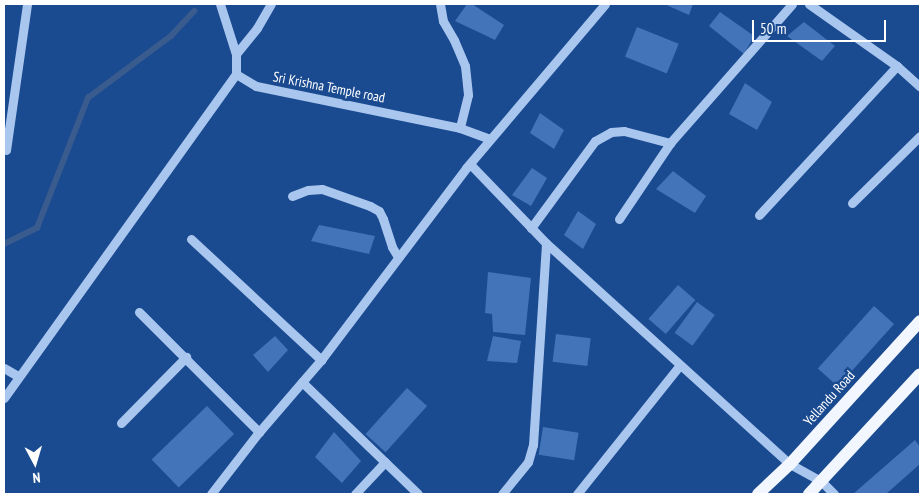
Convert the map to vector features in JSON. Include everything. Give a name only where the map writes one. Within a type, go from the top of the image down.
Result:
[{"type":"main road","name":"Yellandu Road","points":[[758,494],[790,464],[920,321]]},
{"type":"main road","points":[[809,494],[920,374]]},
{"type":"street","points":[[6,150],[27,4]]},
{"type":"street","points":[[4,398],[236,74],[236,54],[220,4]]},
{"type":"street","points":[[236,54],[257,28],[271,4]]},
{"type":"street","points":[[440,4],[443,22],[454,40],[465,66],[468,95],[460,128]]},
{"type":"street","points":[[211,494],[259,432],[321,360],[490,139],[605,4]]},
{"type":"street","points":[[619,219],[670,143],[792,4]]},
{"type":"street","points":[[809,4],[897,66],[920,87]]},
{"type":"street","points":[[759,215],[897,66]]},
{"type":"street","name":"Sri Krishna Temple road","points":[[236,74],[256,86],[460,128],[490,139]]},
{"type":"street","points":[[531,228],[596,141],[611,132],[624,131],[670,143]]},
{"type":"street","points":[[852,203],[920,136]]},
{"type":"street","points":[[470,164],[546,243],[680,365],[790,464],[822,482],[834,494]]},
{"type":"street","points":[[292,196],[308,190],[322,189],[370,206],[378,211],[383,219],[392,247],[398,257]]},
{"type":"street","points":[[191,239],[321,360]]},
{"type":"street","points":[[502,494],[528,462],[533,445],[546,243]]},
{"type":"street","points":[[139,312],[259,432]]},
{"type":"street","points":[[121,423],[186,357]]},
{"type":"street","points":[[577,494],[680,365]]},
{"type":"street","points":[[4,368],[18,376]]},
{"type":"street","points":[[302,382],[418,494]]},
{"type":"street","points":[[355,494],[385,462]]},
{"type":"building","points":[[467,4],[472,4],[504,25],[495,40],[455,21]]},
{"type":"building","points":[[664,4],[693,4],[689,15]]},
{"type":"building","points":[[720,12],[754,36],[744,54],[709,26]]},
{"type":"building","points":[[804,22],[835,46],[822,61],[787,36]]},
{"type":"building","points":[[637,27],[679,44],[667,74],[625,57]]},
{"type":"building","points":[[745,83],[772,102],[757,130],[729,114]]},
{"type":"building","points":[[540,113],[564,130],[554,149],[530,133]]},
{"type":"building","points":[[532,168],[547,178],[531,206],[512,195]]},
{"type":"building","points":[[673,171],[706,196],[695,213],[656,189]]},
{"type":"building","points":[[578,211],[596,224],[583,249],[564,235]]},
{"type":"building","points":[[319,225],[375,236],[369,254],[311,241]]},
{"type":"building","points":[[488,272],[531,278],[525,335],[493,332],[492,314],[485,313]]},
{"type":"building","points":[[678,285],[695,300],[666,334],[648,319]]},
{"type":"building","points":[[697,302],[715,315],[692,346],[675,333]]},
{"type":"building","points":[[874,306],[894,324],[838,386],[818,368]]},
{"type":"building","points":[[556,334],[591,338],[587,366],[553,362]]},
{"type":"building","points":[[275,336],[288,350],[268,372],[253,355]]},
{"type":"building","points":[[493,336],[521,341],[517,363],[487,361]]},
{"type":"building","points":[[407,388],[427,406],[386,452],[366,434]]},
{"type":"building","points":[[207,406],[234,434],[179,488],[152,459]]},
{"type":"building","points":[[543,427],[579,433],[574,460],[539,455]]},
{"type":"building","points":[[334,432],[361,461],[342,483],[315,457]]},
{"type":"building","points":[[915,440],[920,447],[920,464],[886,494],[853,494]]},
{"type":"waterway","points":[[4,244],[37,228],[88,98],[171,36],[194,11]]}]
